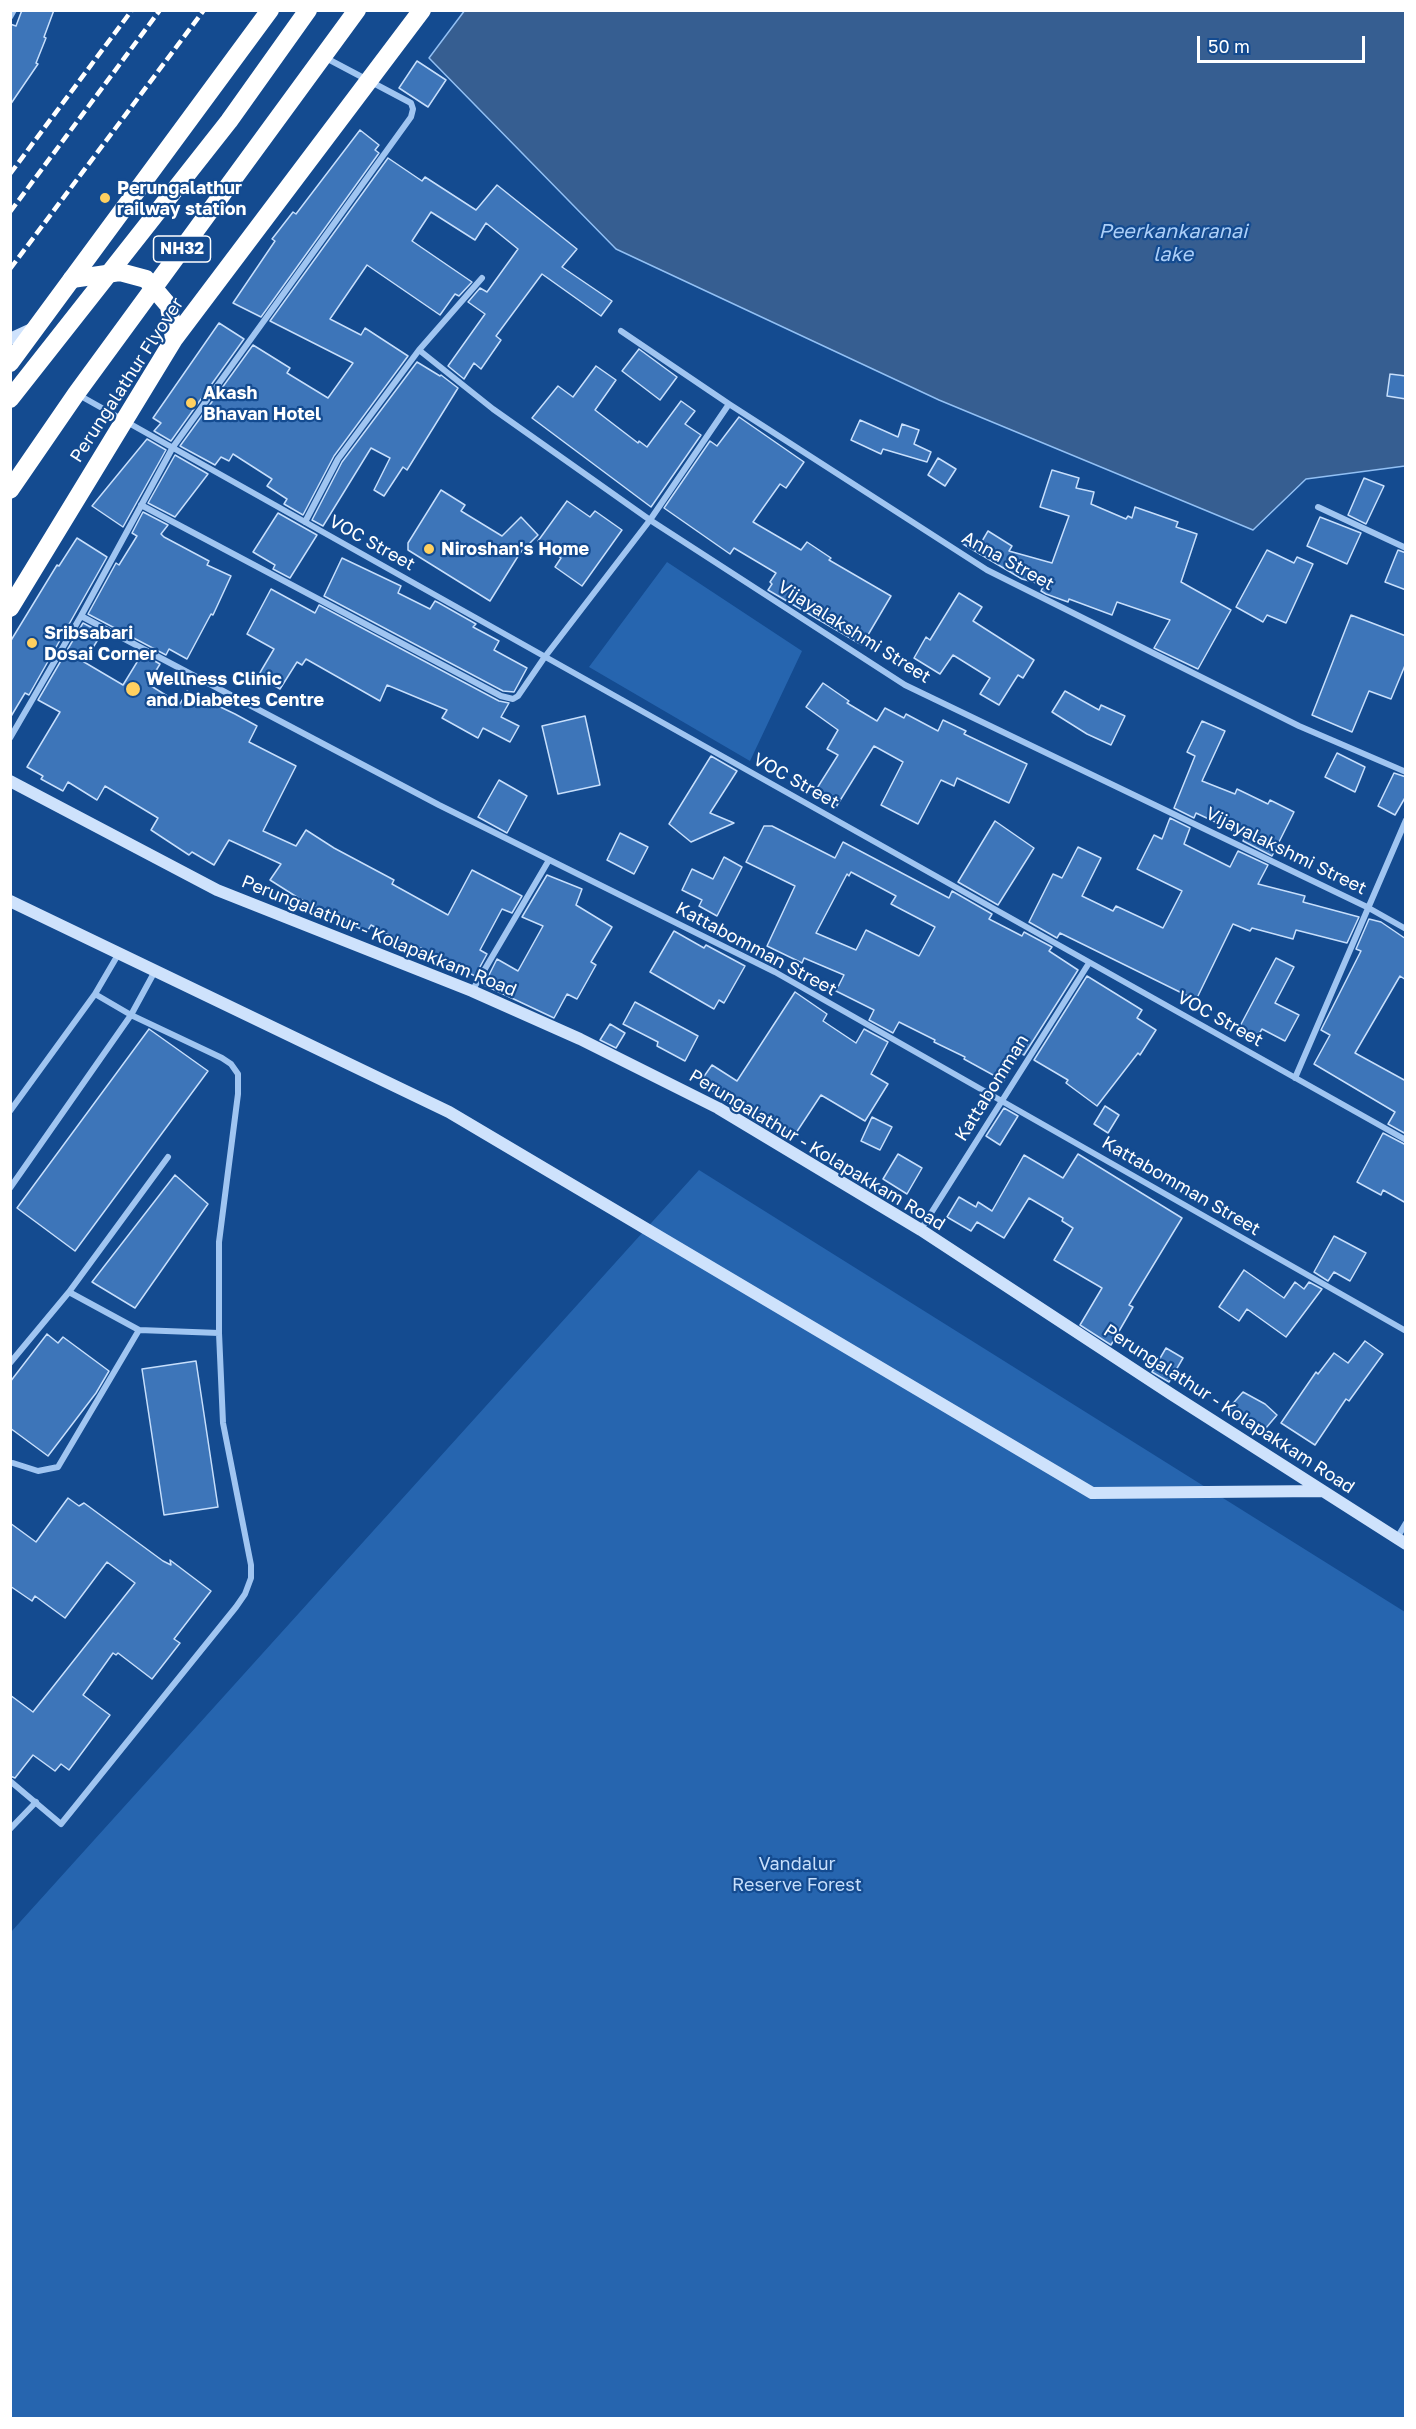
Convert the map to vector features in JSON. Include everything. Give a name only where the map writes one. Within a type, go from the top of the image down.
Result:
[{"type":"highway","points":[[10,363],[270,10]]},
{"type":"highway","name":"NH32","points":[[10,399],[229,121],[308,10]]},
{"type":"highway","name":"NH32","points":[[10,490],[76,394],[357,10]]},
{"type":"highway","name":"Perungalathur Flyover","points":[[10,608],[174,339],[422,10]]},
{"type":"highway","points":[[72,279],[120,272],[146,279],[170,306],[174,339]]},
{"type":"main road","points":[[10,339],[38,325]]},
{"type":"main road","name":"Perungalathur - Kolapakkam Road","points":[[10,781],[217,890],[472,991],[580,1039],[718,1108],[921,1230],[1401,1541]]},
{"type":"main road","points":[[10,901],[449,1112],[1092,1493],[1323,1491]]},
{"type":"street","points":[[10,17],[14,10]]},
{"type":"street","points":[[10,738],[81,616],[173,447],[411,117],[413,109],[411,103],[322,56]]},
{"type":"street","points":[[305,522],[338,459],[418,350],[482,278]]},
{"type":"street","name":"Anna Street","points":[[621,331],[729,404],[987,570],[1299,726],[1406,772]]},
{"type":"street","name":"Vijayalakshmi Street","points":[[418,350],[493,410],[650,520],[905,685],[1367,907],[1406,929]]},
{"type":"street","name":"VOC Street","points":[[76,394],[1406,1140]]},
{"type":"street","points":[[141,505],[501,696],[513,699],[518,696],[544,658],[650,520],[729,404]]},
{"type":"street","points":[[1318,507],[1406,548]]},
{"type":"street","name":"Kattabomman Street","points":[[81,616],[439,805],[775,972],[1406,1331]]},
{"type":"street","points":[[1294,1078],[1406,820]]},
{"type":"street","points":[[472,991],[549,860]]},
{"type":"street","points":[[10,1111],[95,994],[119,953]]},
{"type":"street","name":"Kattabomman","points":[[921,1230],[1089,963]]},
{"type":"street","points":[[10,1188],[131,1015],[155,970]]},
{"type":"street","points":[[10,1781],[61,1824],[245,1594],[251,1578],[251,1564],[223,1424],[219,1333],[219,1242],[238,1094],[238,1074],[231,1064],[222,1058],[131,1015],[95,994]]},
{"type":"street","points":[[10,1363],[69,1292],[168,1157]]},
{"type":"street","points":[[69,1292],[139,1330],[219,1333]]},
{"type":"street","points":[[13,1463],[38,1471],[58,1467],[139,1330]]},
{"type":"street","points":[[1401,1541],[1406,1523]]},
{"type":"street","points":[[10,1829],[36,1802]]},
{"type":"green space","points":[[667,562],[802,651],[750,761],[589,667]]},
{"type":"green space","name":"Vandalur Reserve Forest","points":[[699,1170],[1405,1612],[1405,2418],[11,2418],[11,1932]]},
{"type":"water","name":"Peerkankaranai lake","points":[[465,10],[1405,11],[1405,466],[1306,479],[1253,530],[939,400],[616,249],[429,58]]},
{"type":"building","points":[[22,10],[54,10],[36,63],[38,64],[10,105],[10,24],[16,26]]},
{"type":"building","points":[[417,61],[446,80],[428,107],[399,88]]},
{"type":"building","points":[[360,130],[379,145],[375,150],[379,153],[261,317],[233,303],[275,241],[272,239],[293,212],[296,214]]},
{"type":"building","points":[[388,158],[422,181],[425,177],[476,210],[497,185],[577,249],[562,267],[612,301],[601,316],[542,274],[496,336],[501,340],[481,369],[474,363],[464,379],[448,366],[485,314],[468,302],[480,288],[487,292],[518,249],[486,223],[475,240],[431,212],[412,241],[472,282],[459,296],[455,294],[440,315],[367,265],[330,319],[361,335],[365,328],[408,356],[334,456],[303,515],[284,504],[287,499],[267,486],[272,479],[233,454],[229,461],[221,457],[215,465],[180,446],[253,345],[290,368],[287,373],[328,398],[353,363],[270,321]]},
{"type":"building","points":[[219,323],[244,339],[171,441],[154,431],[161,423],[153,418]]},
{"type":"building","points":[[639,349],[677,377],[660,400],[622,371]]},
{"type":"building","points":[[417,362],[441,375],[458,388],[407,470],[403,467],[384,496],[374,490],[390,458],[371,448],[323,526],[312,520],[342,462]]},
{"type":"building","points":[[596,366],[616,380],[595,410],[638,443],[639,441],[647,447],[681,401],[695,411],[685,424],[701,435],[651,507],[532,418],[558,386],[573,397]]},
{"type":"building","points":[[1390,374],[1406,376],[1406,399],[1387,396]]},
{"type":"building","points":[[739,417],[804,462],[786,488],[780,484],[753,522],[801,550],[807,542],[831,558],[829,560],[891,596],[862,645],[768,590],[776,573],[734,548],[730,554],[664,508],[710,441],[717,446]]},
{"type":"building","points":[[860,420],[898,437],[902,424],[919,430],[914,444],[931,452],[927,462],[883,449],[881,454],[851,440]]},
{"type":"building","points":[[147,439],[166,450],[123,527],[92,506]]},
{"type":"building","points":[[175,455],[208,474],[175,517],[148,503]]},
{"type":"building","points":[[938,458],[956,469],[945,486],[928,475]]},
{"type":"building","points":[[1052,470],[1079,478],[1076,488],[1094,492],[1091,504],[1126,519],[1128,516],[1132,518],[1135,507],[1178,522],[1176,527],[1197,534],[1181,582],[1231,610],[1198,669],[1154,648],[1170,620],[1117,602],[1112,615],[1069,599],[1068,602],[1046,594],[1041,591],[1044,585],[1022,579],[963,544],[965,539],[981,543],[988,531],[1012,546],[1009,551],[1052,563],[1069,516],[1040,507]]},
{"type":"building","points":[[1364,478],[1384,486],[1366,524],[1348,515]]},
{"type":"building","points":[[441,490],[465,505],[461,511],[502,536],[521,517],[538,535],[520,553],[490,601],[408,550],[408,543]]},
{"type":"building","points":[[567,501],[590,517],[595,511],[622,530],[582,586],[555,567],[561,558],[538,541]]},
{"type":"building","points":[[143,512],[168,525],[161,534],[164,537],[209,561],[207,565],[231,576],[213,615],[211,614],[187,659],[169,649],[166,655],[88,614],[116,563],[119,565],[137,536],[132,533]]},
{"type":"building","points":[[278,513],[317,535],[290,578],[273,569],[275,565],[253,552]]},
{"type":"building","points":[[1320,517],[1361,533],[1347,564],[1307,546]]},
{"type":"building","points":[[77,538],[107,557],[29,695],[25,693],[10,718],[10,642],[57,565],[59,566]]},
{"type":"building","points":[[1267,550],[1294,563],[1297,557],[1313,564],[1286,623],[1267,615],[1263,622],[1236,607]]},
{"type":"building","points":[[1398,550],[1406,553],[1406,590],[1385,582]]},
{"type":"building","points":[[342,558],[401,586],[398,593],[430,609],[435,601],[439,603],[476,624],[473,627],[499,641],[494,650],[527,668],[514,692],[503,691],[324,596]]},
{"type":"building","points":[[271,589],[315,613],[319,605],[499,701],[509,703],[501,717],[519,726],[510,742],[483,728],[478,738],[442,718],[447,710],[387,685],[380,701],[306,659],[302,665],[297,662],[280,689],[258,676],[274,649],[247,634]]},
{"type":"building","points":[[959,593],[982,607],[973,621],[1034,660],[1023,678],[1018,675],[999,705],[980,694],[990,678],[953,655],[940,674],[914,658],[926,637],[930,640]]},
{"type":"building","points":[[1351,615],[1406,636],[1406,663],[1391,699],[1369,691],[1352,732],[1312,715]]},
{"type":"building","points":[[83,623],[102,633],[84,662],[123,685],[142,654],[160,664],[148,684],[180,704],[187,691],[257,726],[249,742],[296,766],[263,831],[296,846],[306,830],[334,848],[394,880],[392,884],[448,915],[472,870],[522,896],[512,913],[502,909],[480,950],[487,954],[475,976],[421,948],[419,951],[371,925],[367,932],[300,899],[270,880],[281,864],[229,840],[214,865],[192,852],[189,855],[151,830],[158,818],[105,786],[97,800],[68,782],[63,791],[41,779],[43,776],[27,767],[60,712],[38,700]]},
{"type":"building","points":[[823,683],[849,701],[847,703],[877,721],[885,708],[904,718],[906,714],[938,731],[943,720],[966,731],[964,734],[1027,764],[1009,803],[957,778],[954,786],[941,780],[918,824],[881,805],[903,762],[874,746],[836,807],[814,793],[838,755],[827,749],[838,730],[806,707]]},
{"type":"building","points":[[1065,691],[1099,710],[1101,705],[1125,716],[1111,745],[1087,734],[1052,712]]},
{"type":"building","points":[[585,716],[600,785],[558,794],[542,726]]},
{"type":"building","points":[[1202,721],[1225,731],[1202,781],[1235,794],[1237,789],[1268,804],[1270,800],[1294,812],[1272,856],[1243,841],[1245,836],[1196,813],[1194,818],[1174,808],[1195,756],[1187,752]]},
{"type":"building","points":[[1337,753],[1365,767],[1355,792],[1325,777]]},
{"type":"building","points":[[711,756],[737,771],[710,813],[734,823],[691,842],[669,824]]},
{"type":"building","points":[[1394,773],[1406,777],[1406,796],[1395,815],[1378,806]]},
{"type":"building","points":[[499,780],[527,796],[507,833],[478,817]]},
{"type":"building","points":[[1170,818],[1190,828],[1184,844],[1230,867],[1238,851],[1268,865],[1258,884],[1305,896],[1303,902],[1359,917],[1347,943],[1296,930],[1293,939],[1252,928],[1250,931],[1233,924],[1196,1000],[1060,933],[1057,938],[1029,922],[1053,874],[1062,878],[1078,847],[1101,858],[1082,896],[1113,911],[1116,906],[1163,928],[1182,891],[1137,869],[1154,835],[1162,839]]},
{"type":"building","points":[[995,821],[1034,848],[998,905],[958,882]]},
{"type":"building","points":[[764,826],[772,826],[835,858],[843,842],[949,898],[952,891],[992,914],[989,919],[1022,936],[1024,932],[1052,947],[1049,951],[1078,970],[1024,1055],[1020,1053],[1004,1081],[964,1059],[965,1057],[934,1042],[935,1040],[899,1022],[893,1033],[869,1020],[874,1010],[836,991],[844,975],[804,958],[802,963],[767,946],[795,886],[746,862]],"holes":[[[851,872],[896,896],[891,904],[935,927],[919,956],[866,930],[856,950],[816,933],[847,874],[849,876]]]},
{"type":"building","points":[[620,833],[648,847],[634,874],[607,860]]},
{"type":"building","points":[[724,857],[742,867],[717,916],[699,906],[702,900],[682,890],[692,869],[713,879]]},
{"type":"building","points":[[547,875],[582,889],[576,905],[612,927],[591,962],[596,965],[577,999],[567,994],[554,1018],[484,985],[497,959],[518,971],[543,926],[522,917]]},
{"type":"building","points":[[1369,919],[1381,922],[1406,939],[1406,980],[1400,976],[1355,1053],[1406,1081],[1406,1134],[1388,1124],[1395,1112],[1314,1064],[1330,1035],[1321,1030],[1361,951],[1356,949]]},
{"type":"building","points":[[674,931],[704,948],[706,945],[745,966],[724,1003],[719,1000],[714,1009],[650,972]]},
{"type":"building","points":[[1276,958],[1294,967],[1275,1003],[1299,1015],[1285,1041],[1262,1029],[1256,1039],[1238,1030]]},
{"type":"building","points":[[1087,976],[1142,1010],[1137,1018],[1156,1030],[1140,1055],[1138,1053],[1097,1106],[1066,1083],[1068,1080],[1034,1060]]},
{"type":"building","points":[[795,992],[827,1014],[823,1021],[856,1043],[864,1029],[888,1042],[871,1074],[888,1084],[865,1121],[821,1095],[794,1136],[761,1115],[757,1122],[700,1082],[712,1065],[737,1081]]},
{"type":"building","points":[[635,1002],[698,1036],[685,1061],[657,1046],[658,1042],[623,1024]]},
{"type":"building","points":[[610,1024],[625,1033],[616,1048],[600,1040]]},
{"type":"building","points":[[149,1029],[208,1071],[75,1251],[17,1208]]},
{"type":"building","points":[[1105,1106],[1119,1115],[1108,1133],[1094,1124]]},
{"type":"building","points":[[1004,1108],[1018,1116],[1000,1145],[986,1136]]},
{"type":"building","points":[[872,1117],[892,1127],[880,1150],[861,1141]]},
{"type":"building","points":[[1383,1133],[1406,1145],[1406,1203],[1383,1190],[1381,1195],[1357,1182]]},
{"type":"building","points":[[898,1154],[922,1168],[907,1194],[883,1179]]},
{"type":"building","points":[[1078,1154],[1182,1218],[1129,1305],[1133,1307],[1111,1345],[1080,1325],[1102,1288],[1054,1260],[1073,1228],[1062,1221],[1063,1218],[1029,1198],[1004,1238],[977,1222],[971,1231],[947,1217],[959,1197],[976,1207],[978,1202],[992,1211],[1024,1155],[1063,1178]]},
{"type":"building","points":[[175,1175],[208,1204],[135,1308],[92,1282]]},
{"type":"building","points":[[1334,1236],[1366,1253],[1350,1281],[1334,1272],[1328,1281],[1314,1272]]},
{"type":"building","points":[[1244,1270],[1284,1298],[1295,1282],[1304,1289],[1309,1282],[1322,1289],[1286,1337],[1247,1309],[1239,1321],[1219,1307]]},
{"type":"building","points":[[47,1334],[58,1343],[63,1337],[109,1371],[96,1393],[48,1456],[10,1428],[10,1382]]},
{"type":"building","points":[[1365,1341],[1383,1354],[1349,1401],[1346,1399],[1315,1445],[1281,1423],[1316,1372],[1318,1374],[1334,1353],[1348,1363]]},
{"type":"building","points":[[1166,1348],[1183,1358],[1169,1382],[1152,1372]]},
{"type":"building","points":[[196,1361],[218,1507],[164,1515],[142,1369]]},
{"type":"building","points":[[1243,1392],[1265,1404],[1277,1415],[1260,1435],[1229,1408]]},
{"type":"building","points":[[68,1498],[79,1506],[84,1503],[163,1561],[171,1565],[170,1560],[211,1591],[174,1639],[180,1643],[152,1679],[118,1653],[116,1655],[113,1653],[83,1695],[110,1715],[69,1770],[61,1764],[55,1771],[33,1755],[15,1778],[10,1776],[10,1695],[33,1712],[135,1583],[107,1562],[65,1618],[35,1596],[32,1601],[10,1586],[10,1523],[36,1542]]},
{"type":"railway","points":[[10,174],[132,10]]},
{"type":"railway","points":[[10,212],[160,10]]},
{"type":"railway","points":[[10,269],[204,10]]},
{"type":"place","name":"Perungalathur railway station","points":[[105,198]]},
{"type":"place","name":"Akash Bhavan Hotel","points":[[191,403]]},
{"type":"place","name":"Niroshan's Home","points":[[429,549]]},
{"type":"place","name":"Sribsabari Dosai Corner","points":[[32,643]]},
{"type":"place","name":"Wellness Clinic and Diabetes Centre","points":[[133,689]]}]
